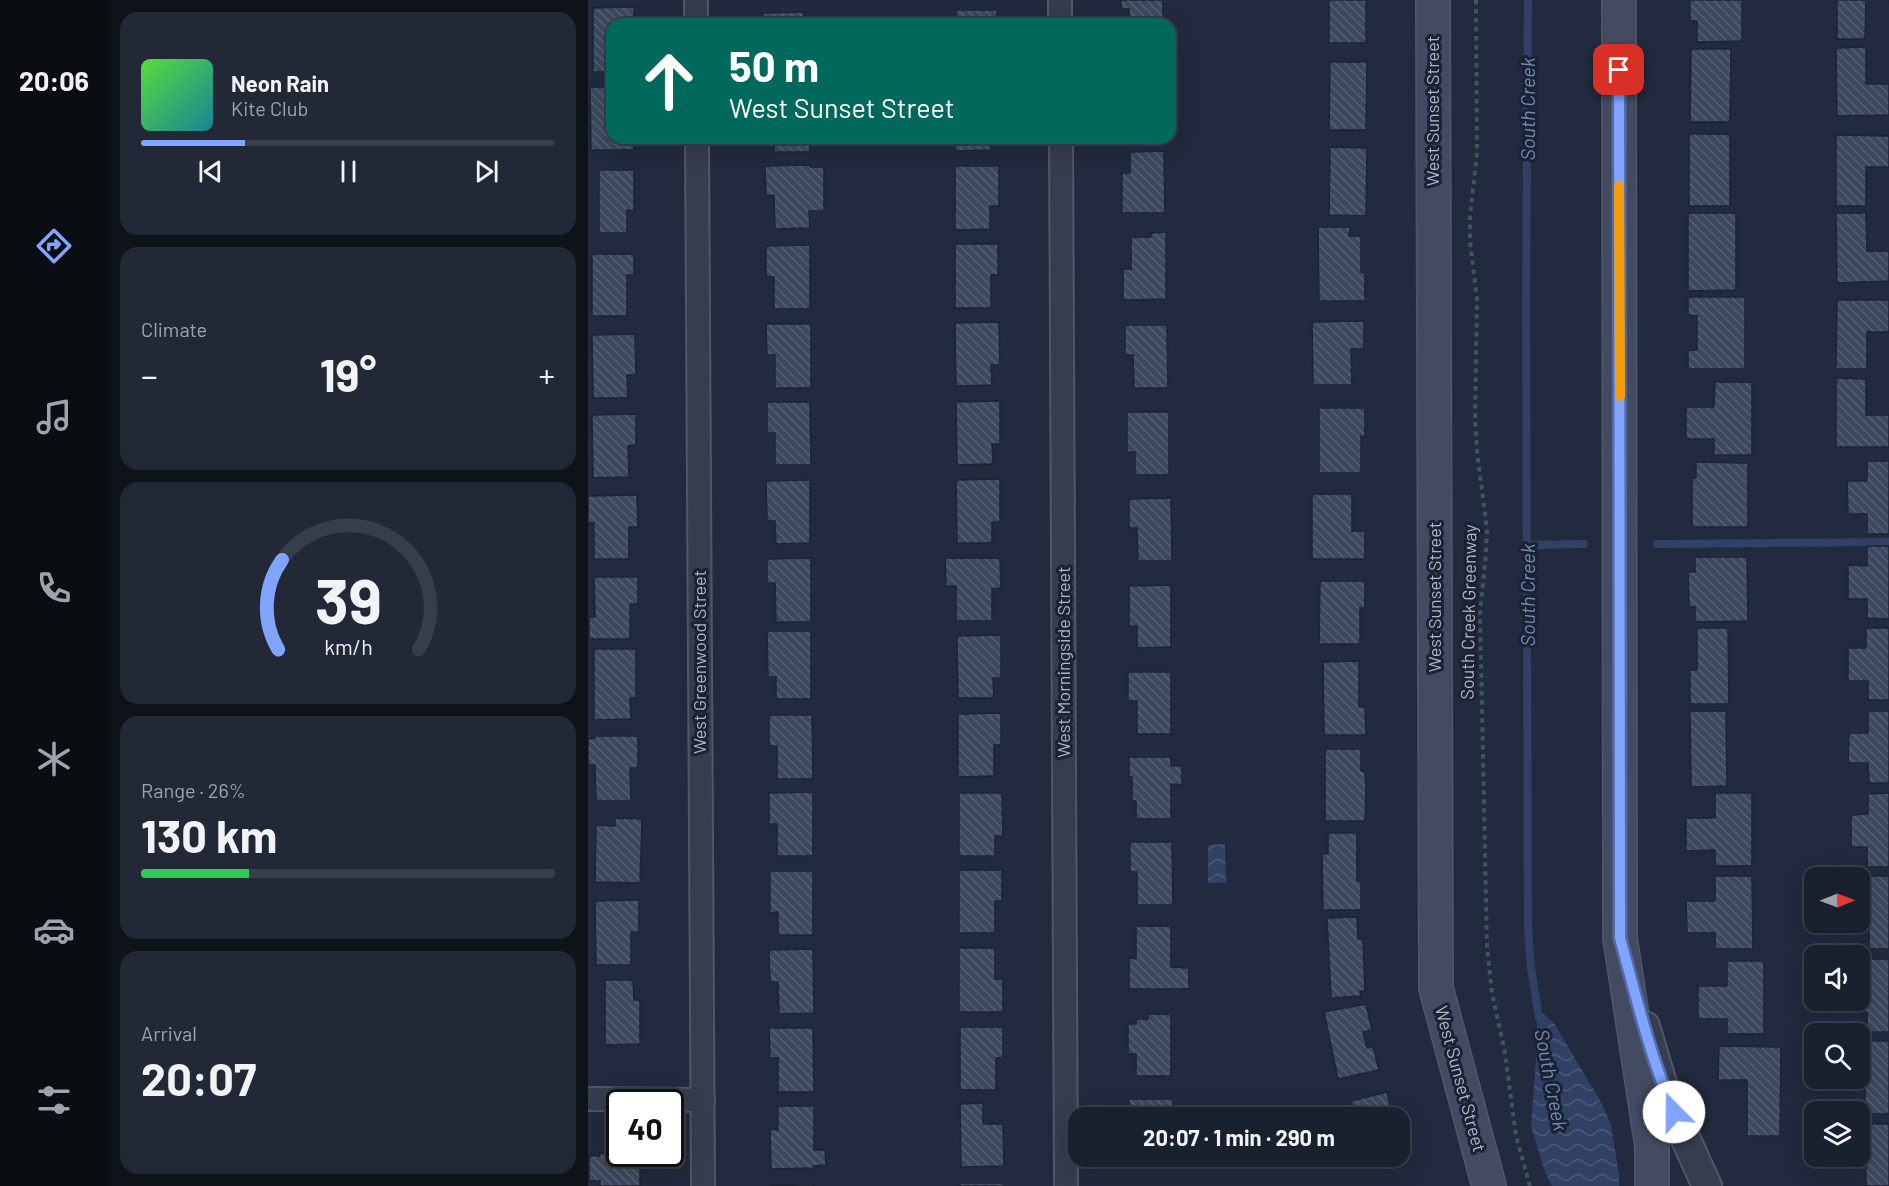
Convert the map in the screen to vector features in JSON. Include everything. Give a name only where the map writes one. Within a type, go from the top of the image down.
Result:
[{"type":"main road","name":"West Sunset Street","points":[[1433,0],[1436,988],[1489,1186]]},
{"type":"main road","points":[[1619,0],[1620,938],[1652,1146],[1652,1186]]},
{"type":"street","points":[[696,0],[696,18]]},
{"type":"street","points":[[1060,0],[1060,18]]},
{"type":"street","name":"West Greenwood Street","points":[[697,144],[703,1186]]},
{"type":"street","name":"West Morningside Street","points":[[1061,144],[1066,1186]]},
{"type":"street","points":[[1620,938],[1665,1093],[1707,1186]]},
{"type":"street","points":[[588,1099],[703,1100]]},
{"type":"path","name":"South Creek Greenway","points":[[1476,0],[1477,153],[1470,216],[1470,240],[1477,300],[1475,407],[1477,451],[1487,530],[1480,613],[1487,947],[1492,993],[1505,1053],[1516,1136],[1530,1186]]},
{"type":"water","points":[[1225,844],[1226,883],[1208,883],[1208,845]]},
{"type":"water","points":[[1537,1009],[1554,1023],[1602,1104],[1611,1125],[1619,1186],[1552,1186],[1545,1172],[1531,1126],[1537,1045]]},
{"type":"building","points":[[1121,0],[1163,0],[1163,18],[1129,18],[1129,9],[1121,9]]},
{"type":"building","points":[[1329,0],[1366,0],[1366,43],[1329,43]]},
{"type":"building","points":[[1690,0],[1742,0],[1742,41],[1697,42],[1697,21],[1690,21]]},
{"type":"building","points":[[1837,0],[1889,0],[1889,2],[1866,2],[1865,39],[1837,39]]},
{"type":"building","points":[[634,7],[634,18],[606,18],[606,72],[593,72],[593,8]]},
{"type":"building","points":[[956,10],[997,10],[997,18],[956,18]]},
{"type":"building","points":[[804,12],[804,18],[763,18],[763,13]]},
{"type":"building","points":[[1866,47],[1866,84],[1889,84],[1889,115],[1837,116],[1836,48]]},
{"type":"building","points":[[1691,49],[1731,49],[1730,122],[1690,122]]},
{"type":"building","points":[[1330,62],[1367,62],[1366,130],[1329,130]]},
{"type":"building","points":[[590,87],[606,87],[606,144],[634,144],[634,150],[591,150]]},
{"type":"building","points":[[1689,134],[1730,134],[1730,206],[1689,206]]},
{"type":"building","points":[[1836,135],[1889,136],[1889,167],[1866,167],[1866,206],[1836,206]]},
{"type":"building","points":[[774,144],[809,144],[810,152],[774,152]]},
{"type":"building","points":[[955,144],[991,144],[991,150],[955,151]]},
{"type":"building","points":[[1330,147],[1367,148],[1366,216],[1329,215]]},
{"type":"building","points":[[1164,151],[1165,213],[1122,213],[1122,173],[1130,173],[1130,152]]},
{"type":"building","points":[[810,165],[810,167],[824,167],[824,211],[809,211],[810,228],[775,229],[774,195],[766,196],[765,166]]},
{"type":"building","points":[[955,166],[999,166],[999,206],[990,206],[990,229],[955,230]]},
{"type":"building","points":[[599,170],[634,170],[634,211],[627,210],[627,233],[599,233]]},
{"type":"building","points":[[1688,213],[1736,213],[1736,290],[1688,291]]},
{"type":"building","points":[[1836,213],[1866,213],[1867,251],[1889,251],[1889,281],[1837,283]]},
{"type":"building","points":[[1318,227],[1350,227],[1349,236],[1361,236],[1361,272],[1365,272],[1365,301],[1319,301]]},
{"type":"building","points":[[1166,232],[1166,299],[1123,300],[1123,269],[1131,269],[1131,237],[1151,237],[1151,233]]},
{"type":"building","points":[[955,244],[998,244],[998,275],[991,275],[991,308],[955,308]]},
{"type":"building","points":[[810,245],[810,309],[774,309],[774,277],[766,276],[766,246]]},
{"type":"building","points":[[592,254],[634,254],[634,275],[627,275],[627,316],[592,316]]},
{"type":"building","points":[[1688,297],[1745,297],[1745,369],[1688,369],[1688,350],[1697,350],[1697,316],[1688,315]]},
{"type":"building","points":[[1837,300],[1889,300],[1889,332],[1867,332],[1867,369],[1836,369]]},
{"type":"building","points":[[1364,321],[1364,349],[1351,349],[1352,385],[1313,385],[1312,322]]},
{"type":"building","points":[[999,322],[1000,365],[991,365],[992,385],[956,386],[955,323]]},
{"type":"building","points":[[766,324],[811,324],[811,388],[775,388],[775,355],[767,355]]},
{"type":"building","points":[[1125,325],[1167,325],[1168,388],[1134,388],[1133,355],[1125,355]]},
{"type":"building","points":[[635,334],[636,375],[627,375],[628,398],[593,398],[592,335]]},
{"type":"building","points":[[1836,378],[1866,379],[1866,415],[1889,415],[1889,447],[1836,447]]},
{"type":"building","points":[[1715,382],[1752,382],[1752,455],[1714,455],[1714,439],[1686,439],[1686,407],[1714,407]]},
{"type":"building","points":[[1000,401],[1000,444],[992,444],[993,464],[957,465],[956,402]]},
{"type":"building","points":[[767,402],[810,402],[811,465],[775,465],[775,433],[767,433]]},
{"type":"building","points":[[1319,408],[1365,408],[1365,437],[1361,436],[1361,473],[1319,473]]},
{"type":"building","points":[[1127,412],[1169,412],[1169,475],[1135,475],[1135,452],[1127,452]]},
{"type":"building","points":[[636,414],[636,445],[628,446],[629,477],[593,478],[592,415]]},
{"type":"building","points":[[1867,461],[1889,461],[1889,534],[1867,534],[1867,514],[1848,514],[1847,481],[1867,481]]},
{"type":"building","points":[[1696,462],[1748,463],[1748,527],[1692,527],[1692,478],[1696,478]]},
{"type":"building","points":[[1000,479],[1000,522],[992,522],[992,543],[957,543],[956,480]]},
{"type":"building","points":[[810,480],[810,543],[776,544],[775,521],[767,521],[766,481]]},
{"type":"building","points":[[1312,494],[1352,494],[1352,531],[1365,531],[1365,559],[1312,559]]},
{"type":"building","points":[[637,495],[638,527],[629,527],[629,559],[594,559],[594,523],[588,523],[588,496]]},
{"type":"building","points":[[1171,498],[1172,561],[1138,561],[1137,528],[1129,528],[1129,499]]},
{"type":"building","points":[[1867,546],[1889,546],[1889,619],[1867,618],[1867,599],[1848,599],[1848,565],[1867,566]]},
{"type":"building","points":[[1695,557],[1747,557],[1748,621],[1695,622],[1695,607],[1689,607],[1688,572],[1695,572]]},
{"type":"building","points":[[811,558],[811,622],[776,622],[775,583],[767,583],[767,559]]},
{"type":"building","points":[[945,558],[1000,558],[1001,588],[992,589],[992,621],[956,621],[956,586],[946,586]]},
{"type":"building","points":[[594,577],[638,577],[638,604],[630,604],[630,639],[589,639],[589,617],[595,617]]},
{"type":"building","points":[[1320,581],[1365,581],[1365,608],[1360,608],[1360,644],[1319,644]]},
{"type":"building","points":[[1171,585],[1171,647],[1137,648],[1137,626],[1129,626],[1129,586]]},
{"type":"building","points":[[1697,628],[1728,628],[1729,704],[1690,704],[1690,670],[1697,670]]},
{"type":"building","points":[[1866,628],[1889,628],[1889,700],[1868,700],[1868,681],[1848,681],[1848,648],[1866,648]]},
{"type":"building","points":[[767,631],[811,631],[811,699],[776,699],[776,677],[768,677]]},
{"type":"building","points":[[1001,635],[1001,678],[993,678],[994,698],[958,698],[957,636]]},
{"type":"building","points":[[594,649],[636,649],[636,698],[630,698],[631,719],[594,720]]},
{"type":"building","points":[[1359,661],[1359,707],[1365,707],[1366,735],[1324,735],[1323,662]]},
{"type":"building","points":[[1128,672],[1171,672],[1171,734],[1137,734],[1137,701],[1128,701]]},
{"type":"building","points":[[1690,711],[1726,711],[1727,786],[1691,787]]},
{"type":"building","points":[[1868,711],[1889,711],[1889,783],[1869,783],[1868,763],[1848,763],[1849,733],[1868,733]]},
{"type":"building","points":[[1001,713],[1001,745],[994,745],[994,776],[958,777],[958,714]]},
{"type":"building","points":[[769,715],[812,715],[813,779],[777,779],[777,746],[769,746]]},
{"type":"building","points":[[595,736],[638,736],[638,768],[630,768],[631,801],[596,801],[595,765],[588,765],[588,739],[595,738]]},
{"type":"building","points":[[1325,749],[1361,749],[1361,771],[1365,772],[1366,788],[1365,821],[1325,821]]},
{"type":"building","points":[[1129,757],[1171,757],[1171,766],[1182,766],[1182,785],[1171,784],[1171,819],[1136,819],[1136,801],[1132,801],[1132,777],[1129,777]]},
{"type":"building","points":[[813,792],[813,856],[777,856],[777,824],[769,824],[769,793]]},
{"type":"building","points":[[959,793],[1002,793],[1003,836],[995,836],[995,856],[959,856]]},
{"type":"building","points":[[1715,793],[1752,793],[1752,866],[1715,866],[1715,850],[1686,851],[1686,818],[1715,818]]},
{"type":"building","points":[[1889,793],[1889,867],[1867,867],[1867,847],[1851,847],[1851,815],[1868,814],[1868,794]]},
{"type":"building","points":[[615,818],[642,819],[640,883],[595,882],[596,825],[615,826]]},
{"type":"building","points":[[1328,833],[1357,833],[1357,881],[1361,882],[1361,910],[1323,910],[1322,854],[1328,854]]},
{"type":"building","points":[[1130,842],[1172,842],[1173,905],[1137,905],[1137,872],[1130,872]]},
{"type":"building","points":[[959,870],[1002,870],[1002,901],[995,901],[995,933],[959,933]]},
{"type":"building","points":[[770,871],[813,871],[813,935],[778,935],[778,912],[770,913]]},
{"type":"building","points":[[1715,876],[1752,876],[1753,949],[1715,949],[1715,933],[1687,933],[1686,901],[1715,901]]},
{"type":"building","points":[[1870,876],[1889,876],[1889,949],[1870,949]]},
{"type":"building","points":[[639,900],[639,932],[631,932],[631,965],[596,965],[595,901]]},
{"type":"building","points":[[1357,917],[1358,939],[1363,939],[1365,991],[1360,991],[1361,996],[1331,998],[1327,918]]},
{"type":"building","points":[[1136,926],[1171,926],[1171,967],[1189,968],[1189,989],[1129,989],[1129,958],[1136,959]]},
{"type":"building","points":[[959,948],[995,948],[995,979],[1003,979],[1003,1012],[959,1012]]},
{"type":"building","points":[[813,949],[814,1013],[779,1014],[778,982],[770,982],[769,950]]},
{"type":"building","points":[[1870,959],[1889,959],[1889,1032],[1870,1032],[1867,1012],[1852,1012],[1870,1011]]},
{"type":"building","points":[[1727,961],[1764,961],[1764,1034],[1727,1034],[1727,1019],[1698,1019],[1698,986],[1727,986]]},
{"type":"building","points":[[605,980],[633,980],[634,1000],[640,1000],[640,1044],[605,1045]]},
{"type":"building","points":[[1366,1004],[1372,1030],[1363,1032],[1367,1048],[1373,1046],[1379,1070],[1338,1079],[1324,1012]]},
{"type":"building","points":[[1148,1014],[1171,1014],[1171,1076],[1136,1076],[1136,1054],[1128,1054],[1128,1024],[1136,1024],[1136,1019],[1148,1019]]},
{"type":"building","points":[[960,1027],[1003,1027],[1003,1058],[996,1058],[996,1090],[960,1090]]},
{"type":"building","points":[[769,1028],[813,1028],[814,1092],[778,1092],[778,1058],[770,1058]]},
{"type":"building","points":[[1870,1041],[1889,1041],[1889,1114],[1870,1114],[1870,1101],[1865,1101],[1865,1089],[1870,1089]]},
{"type":"building","points":[[1719,1046],[1781,1047],[1780,1136],[1747,1136],[1747,1080],[1718,1080]]},
{"type":"building","points":[[1387,1092],[1390,1107],[1352,1107],[1351,1101]]},
{"type":"building","points":[[1129,1099],[1173,1099],[1173,1107],[1129,1107]]},
{"type":"building","points":[[983,1103],[983,1124],[1003,1124],[1004,1166],[961,1167],[960,1104]]},
{"type":"building","points":[[778,1106],[814,1106],[814,1150],[825,1150],[826,1165],[814,1166],[814,1168],[771,1169],[770,1129],[778,1130]]},
{"type":"building","points":[[1870,1124],[1889,1124],[1889,1186],[1866,1186],[1866,1167],[1870,1167]]},
{"type":"building","points":[[600,1153],[606,1153],[606,1167],[640,1167],[640,1186],[600,1186],[600,1181],[589,1181],[589,1156],[600,1156]]},
{"type":"building","points":[[960,1183],[1004,1183],[1004,1186],[960,1186]]},
{"type":"building","points":[[814,1184],[814,1186],[770,1186],[770,1185]]},
{"type":"waterway","name":"South Creek","points":[[1528,0],[1526,305],[1528,928],[1531,969],[1539,1018]]},
{"type":"waterway","points":[[1657,544],[1889,542]]},
{"type":"waterway","points":[[1528,545],[1584,544]]},
{"type":"slow traffic","points":[[1619,186],[1620,396]]},
{"type":"route","points":[[1619,70],[1620,938],[1665,1093],[1674,1112]]}]
